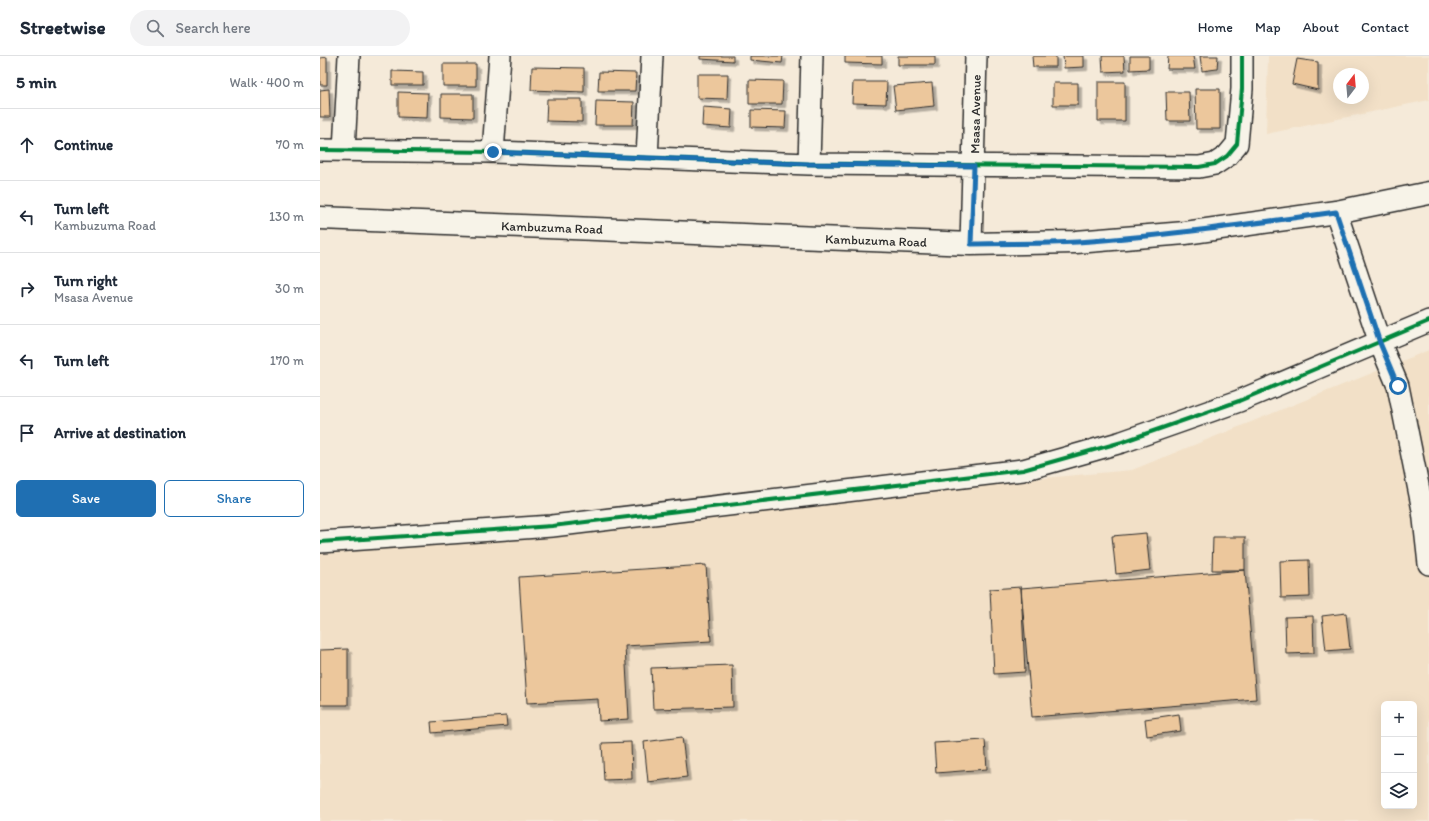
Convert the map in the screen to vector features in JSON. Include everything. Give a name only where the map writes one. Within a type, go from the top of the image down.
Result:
[{"type":"main road","name":"Kambuzuma Road","points":[[320,218],[971,244],[1076,242],[1185,233],[1336,212],[1429,193]]},
{"type":"street","points":[[344,150],[349,56]]},
{"type":"street","points":[[493,152],[500,56]]},
{"type":"street","points":[[647,158],[652,56]]},
{"type":"street","points":[[809,164],[812,56]]},
{"type":"street","name":"Msasa Avenue","points":[[971,244],[976,56]]},
{"type":"street","points":[[320,150],[493,152],[809,164],[1199,167],[1215,164],[1227,156],[1237,144],[1242,89],[1242,56]]},
{"type":"street","points":[[1336,212],[1380,343],[1398,386],[1423,510],[1429,564]]},
{"type":"street","points":[[320,542],[552,526],[1023,470],[1122,442],[1239,401],[1380,343],[1429,321]]},
{"type":"shaded area","points":[[1268,56],[1429,56],[1429,100],[1266,134]]},
{"type":"shaded area","points":[[1429,350],[1429,821],[320,821],[320,544],[1132,470]]},
{"type":"building","points":[[700,56],[733,56],[733,61],[700,59]]},
{"type":"building","points":[[750,56],[783,56],[782,63],[750,60]]},
{"type":"building","points":[[845,56],[882,56],[882,64],[845,63]]},
{"type":"building","points":[[898,56],[935,56],[935,65],[898,65]]},
{"type":"building","points":[[1032,56],[1056,56],[1056,67],[1033,67]]},
{"type":"building","points":[[1063,56],[1084,56],[1084,67],[1064,68]]},
{"type":"building","points":[[1102,56],[1124,56],[1125,71],[1103,72]]},
{"type":"building","points":[[1130,56],[1149,56],[1149,69],[1130,70]]},
{"type":"building","points":[[1168,56],[1193,56],[1195,69],[1167,69]]},
{"type":"building","points":[[1200,56],[1218,56],[1217,69],[1202,71]]},
{"type":"building","points":[[327,57],[327,85],[320,85],[320,58]]},
{"type":"building","points":[[1297,59],[1318,62],[1318,90],[1292,84]]},
{"type":"building","points":[[443,64],[476,64],[476,86],[443,86]]},
{"type":"building","points":[[532,67],[584,68],[584,92],[531,90]]},
{"type":"building","points":[[392,71],[423,72],[423,85],[392,85]]},
{"type":"building","points":[[599,72],[636,73],[635,91],[598,91]]},
{"type":"building","points":[[697,74],[728,74],[727,99],[697,98]]},
{"type":"building","points":[[749,80],[783,81],[782,104],[749,104]]},
{"type":"building","points":[[853,82],[887,82],[886,104],[852,103]]},
{"type":"building","points":[[1098,82],[1125,82],[1125,121],[1098,121]]},
{"type":"building","points":[[932,83],[934,106],[896,110],[893,86]]},
{"type":"building","points":[[1053,83],[1078,83],[1078,105],[1053,105]]},
{"type":"building","points":[[329,89],[330,117],[320,117],[320,90]]},
{"type":"building","points":[[1195,89],[1220,89],[1220,129],[1196,129]]},
{"type":"building","points":[[398,92],[428,93],[427,118],[398,117]]},
{"type":"building","points":[[1166,92],[1189,92],[1190,121],[1167,121]]},
{"type":"building","points":[[441,94],[473,94],[473,118],[441,117]]},
{"type":"building","points":[[547,99],[582,99],[582,122],[546,121]]},
{"type":"building","points":[[596,101],[634,102],[633,125],[595,125]]},
{"type":"building","points":[[703,107],[732,109],[731,128],[702,126]]},
{"type":"building","points":[[751,110],[786,111],[785,128],[751,127]]},
{"type":"building","points":[[1146,533],[1150,570],[1116,574],[1112,536]]},
{"type":"building","points":[[1213,537],[1245,537],[1245,570],[1212,570]]},
{"type":"building","points":[[1309,560],[1310,597],[1281,598],[1280,561]]},
{"type":"building","points":[[706,565],[711,641],[625,646],[629,719],[599,721],[598,699],[527,703],[519,577]]},
{"type":"building","points":[[1245,570],[1256,699],[1032,717],[1021,588]]},
{"type":"building","points":[[1021,587],[1025,672],[994,674],[990,589]]},
{"type":"building","points":[[1346,613],[1350,649],[1326,651],[1322,616]]},
{"type":"building","points":[[1313,616],[1314,653],[1286,654],[1285,617]]},
{"type":"building","points":[[348,649],[348,705],[320,705],[320,650]]},
{"type":"building","points":[[732,665],[733,707],[653,709],[651,668]]},
{"type":"building","points":[[1179,714],[1181,731],[1147,736],[1145,719]]},
{"type":"building","points":[[506,716],[507,726],[432,733],[431,722]]},
{"type":"building","points":[[682,737],[687,777],[648,782],[644,742]]},
{"type":"building","points":[[985,740],[987,769],[936,773],[934,743]]},
{"type":"building","points":[[631,742],[632,779],[604,780],[602,743]]},
{"type":"cycle path","points":[[320,150],[493,152],[809,164],[1199,167],[1215,164],[1227,156],[1237,144],[1242,89],[1242,56]]},
{"type":"cycle path","points":[[320,542],[552,526],[1023,470],[1122,442],[1239,401],[1429,321]]},
{"type":"route","points":[[493,152],[809,164],[974,166],[971,244],[1076,242],[1128,238],[1185,233],[1336,212],[1380,343],[1398,386]]}]
